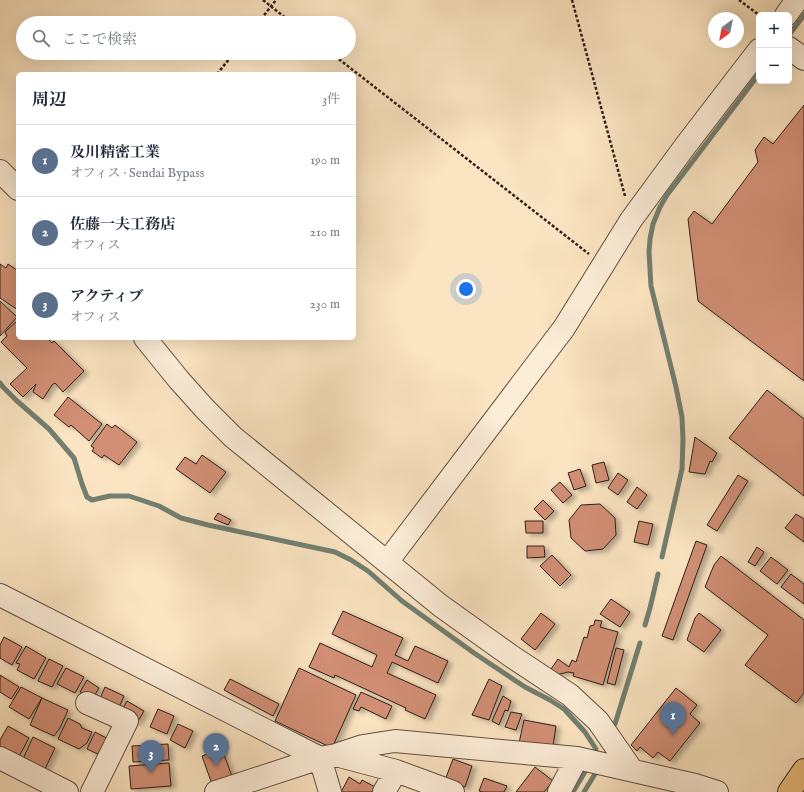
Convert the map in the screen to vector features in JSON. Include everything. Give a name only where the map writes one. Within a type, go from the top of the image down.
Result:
[{"type":"highway","points":[[789,792],[804,770]]},
{"type":"street","points":[[788,12],[797,0]]},
{"type":"street","points":[[386,562],[564,328],[631,220],[690,139],[756,54]]},
{"type":"street","points":[[0,171],[16,187]]},
{"type":"street","points":[[147,340],[179,380],[233,437],[441,606],[511,656],[570,695],[598,721],[622,769]]},
{"type":"street","points":[[0,595],[328,756],[396,771],[454,792]]},
{"type":"street","points":[[87,702],[127,721],[92,792]]},
{"type":"street","points":[[216,792],[363,746],[395,741],[581,759],[695,785],[717,792]]},
{"type":"street","points":[[328,756],[330,792]]},
{"type":"street","points":[[0,758],[67,792]]},
{"type":"street","points":[[559,792],[581,759]]},
{"type":"street","points":[[384,792],[396,771]]},
{"type":"path","points":[[262,0],[283,16]]},
{"type":"path","points":[[264,16],[276,0]]},
{"type":"path","points":[[572,0],[631,220]]},
{"type":"path","points":[[739,0],[756,13]]},
{"type":"path","points":[[219,72],[228,60]]},
{"type":"path","points":[[340,60],[355,72]]},
{"type":"path","points":[[356,73],[591,256],[604,264]]},
{"type":"building","points":[[804,105],[804,381],[698,301],[688,219],[694,211],[712,224],[758,162],[755,150],[764,137],[773,144]]},
{"type":"building","points":[[0,264],[6,268],[8,264],[16,270],[16,309],[0,298]]},
{"type":"building","points":[[0,301],[16,316],[16,318],[0,336]]},
{"type":"building","points":[[16,322],[16,340],[49,340],[52,343],[54,341],[84,371],[63,392],[55,383],[43,399],[33,392],[36,384],[23,397],[10,384],[27,368],[1,342],[7,336],[5,332]]},
{"type":"building","points":[[767,390],[804,419],[804,496],[729,438]]},
{"type":"building","points":[[68,397],[102,424],[89,441],[71,425],[69,427],[54,415]]},
{"type":"building","points":[[107,424],[112,428],[115,425],[137,442],[119,465],[104,455],[102,458],[92,451],[94,448],[91,446]]},
{"type":"building","points":[[695,437],[717,453],[712,462],[710,461],[705,474],[689,472]]},
{"type":"building","points":[[202,455],[226,472],[210,493],[176,469],[185,457],[196,464]]},
{"type":"building","points":[[604,462],[609,480],[596,483],[592,465]]},
{"type":"building","points":[[580,469],[586,486],[574,490],[568,473]]},
{"type":"building","points":[[618,473],[628,480],[618,495],[608,488]]},
{"type":"building","points":[[738,475],[748,481],[717,531],[707,525]]},
{"type":"building","points":[[560,482],[572,495],[563,503],[551,490]]},
{"type":"building","points":[[637,487],[647,495],[637,509],[627,502]]},
{"type":"building","points":[[543,500],[554,511],[545,520],[534,509]]},
{"type":"building","points":[[600,504],[615,518],[616,535],[603,549],[585,551],[571,538],[569,520],[581,505]]},
{"type":"building","points":[[218,513],[231,520],[228,525],[214,519]]},
{"type":"building","points":[[796,514],[804,519],[804,542],[785,528]]},
{"type":"building","points":[[525,521],[543,521],[543,533],[526,533]]},
{"type":"building","points":[[639,521],[653,524],[648,545],[634,542]]},
{"type":"building","points":[[696,541],[707,545],[673,640],[662,636]]},
{"type":"building","points":[[527,546],[544,546],[545,557],[527,558]]},
{"type":"building","points":[[757,547],[764,552],[755,566],[748,562]]},
{"type":"building","points":[[552,555],[571,575],[560,586],[540,566]]},
{"type":"building","points":[[721,556],[804,620],[804,693],[796,703],[745,665],[768,635],[705,587],[714,565]]},
{"type":"building","points":[[771,557],[788,570],[777,584],[760,571]]},
{"type":"building","points":[[791,574],[804,584],[804,604],[781,587]]},
{"type":"building","points":[[611,599],[630,612],[620,627],[600,614]]},
{"type":"building","points":[[343,611],[403,638],[395,655],[408,661],[415,646],[448,661],[438,683],[392,662],[387,673],[436,695],[425,719],[405,710],[406,708],[335,675],[334,678],[309,667],[320,643],[372,667],[377,655],[332,634]]},
{"type":"building","points":[[541,613],[555,624],[535,650],[521,639]]},
{"type":"building","points":[[699,613],[721,630],[704,652],[687,640],[695,618]]},
{"type":"building","points":[[595,620],[602,621],[600,627],[618,632],[603,685],[573,676],[574,673],[568,672],[556,675],[551,669],[558,659],[569,667],[572,660],[576,662],[584,637],[587,638],[590,626],[594,625]]},
{"type":"building","points":[[4,637],[22,647],[12,665],[0,658],[0,645]]},
{"type":"building","points":[[26,646],[46,658],[34,679],[17,670],[20,664],[16,663]]},
{"type":"building","points":[[616,648],[624,650],[615,685],[607,683]]},
{"type":"building","points":[[49,659],[63,666],[52,687],[38,681]]},
{"type":"building","points":[[66,668],[84,677],[75,693],[57,684]]},
{"type":"building","points":[[299,668],[356,695],[332,748],[275,721]]},
{"type":"building","points":[[0,675],[19,687],[11,699],[0,692]]},
{"type":"building","points":[[230,679],[279,704],[273,716],[224,690]]},
{"type":"building","points":[[489,679],[502,686],[489,720],[472,715]]},
{"type":"building","points":[[87,680],[99,688],[92,700],[80,692]]},
{"type":"building","points":[[21,687],[42,698],[29,719],[9,707]]},
{"type":"building","points":[[105,687],[124,696],[117,712],[98,703]]},
{"type":"building","points":[[676,688],[697,705],[690,714],[700,723],[670,761],[658,752],[653,758],[640,747],[637,751],[631,745]]},
{"type":"building","points":[[361,692],[392,706],[386,719],[361,707],[359,711],[353,709]]},
{"type":"building","points":[[503,696],[511,701],[508,711],[505,710],[499,725],[492,721]]},
{"type":"building","points":[[42,698],[68,710],[60,728],[54,736],[30,725]]},
{"type":"building","points":[[127,701],[144,711],[137,723],[120,714]]},
{"type":"building","points":[[158,709],[174,716],[167,734],[150,727]]},
{"type":"building","points":[[511,712],[522,714],[516,730],[505,727]]},
{"type":"building","points":[[68,718],[80,724],[82,728],[92,732],[87,743],[79,749],[58,739]]},
{"type":"building","points":[[524,720],[556,726],[553,746],[519,743]]},
{"type":"building","points":[[178,724],[193,731],[185,748],[170,740]]},
{"type":"building","points":[[8,726],[29,738],[16,762],[0,750],[0,740]]},
{"type":"building","points":[[95,732],[114,742],[106,758],[87,749]]},
{"type":"building","points":[[33,737],[55,748],[44,771],[22,761]]},
{"type":"building","points":[[168,744],[169,760],[133,762],[132,746]]},
{"type":"building","points":[[222,749],[233,779],[213,787],[202,756]]},
{"type":"building","points":[[453,759],[472,766],[465,787],[445,780]]},
{"type":"building","points":[[169,763],[171,786],[131,789],[129,766]]},
{"type":"building","points":[[535,767],[553,781],[544,792],[516,792]]},
{"type":"building","points":[[349,777],[360,784],[362,780],[375,787],[372,792],[341,792]]},
{"type":"building","points":[[484,778],[507,786],[504,792],[479,791]]},
{"type":"waterway","points":[[792,31],[804,15]]},
{"type":"waterway","points":[[662,557],[682,469],[683,440],[682,417],[676,387],[651,286],[649,252],[650,239],[653,224],[667,195],[756,78]]},
{"type":"waterway","points":[[0,383],[16,400],[49,429],[74,458],[87,497],[92,500],[110,496],[129,496],[159,506],[181,518],[335,552],[351,560],[368,571],[402,601],[474,653],[525,687],[564,709],[585,732],[596,749],[593,757]]},
{"type":"waterway","points":[[645,625],[658,574]]},
{"type":"waterway","points":[[615,724],[640,643]]},
{"type":"waterway","points":[[573,792],[589,765]]},
{"type":"waterway","points":[[584,792],[598,769]]},
{"type":"place","name":"及川精密工業","points":[[673,735]]},
{"type":"place","name":"佐藤一夫工務店","points":[[216,766]]},
{"type":"place","name":"アクティブ","points":[[151,773]]}]
